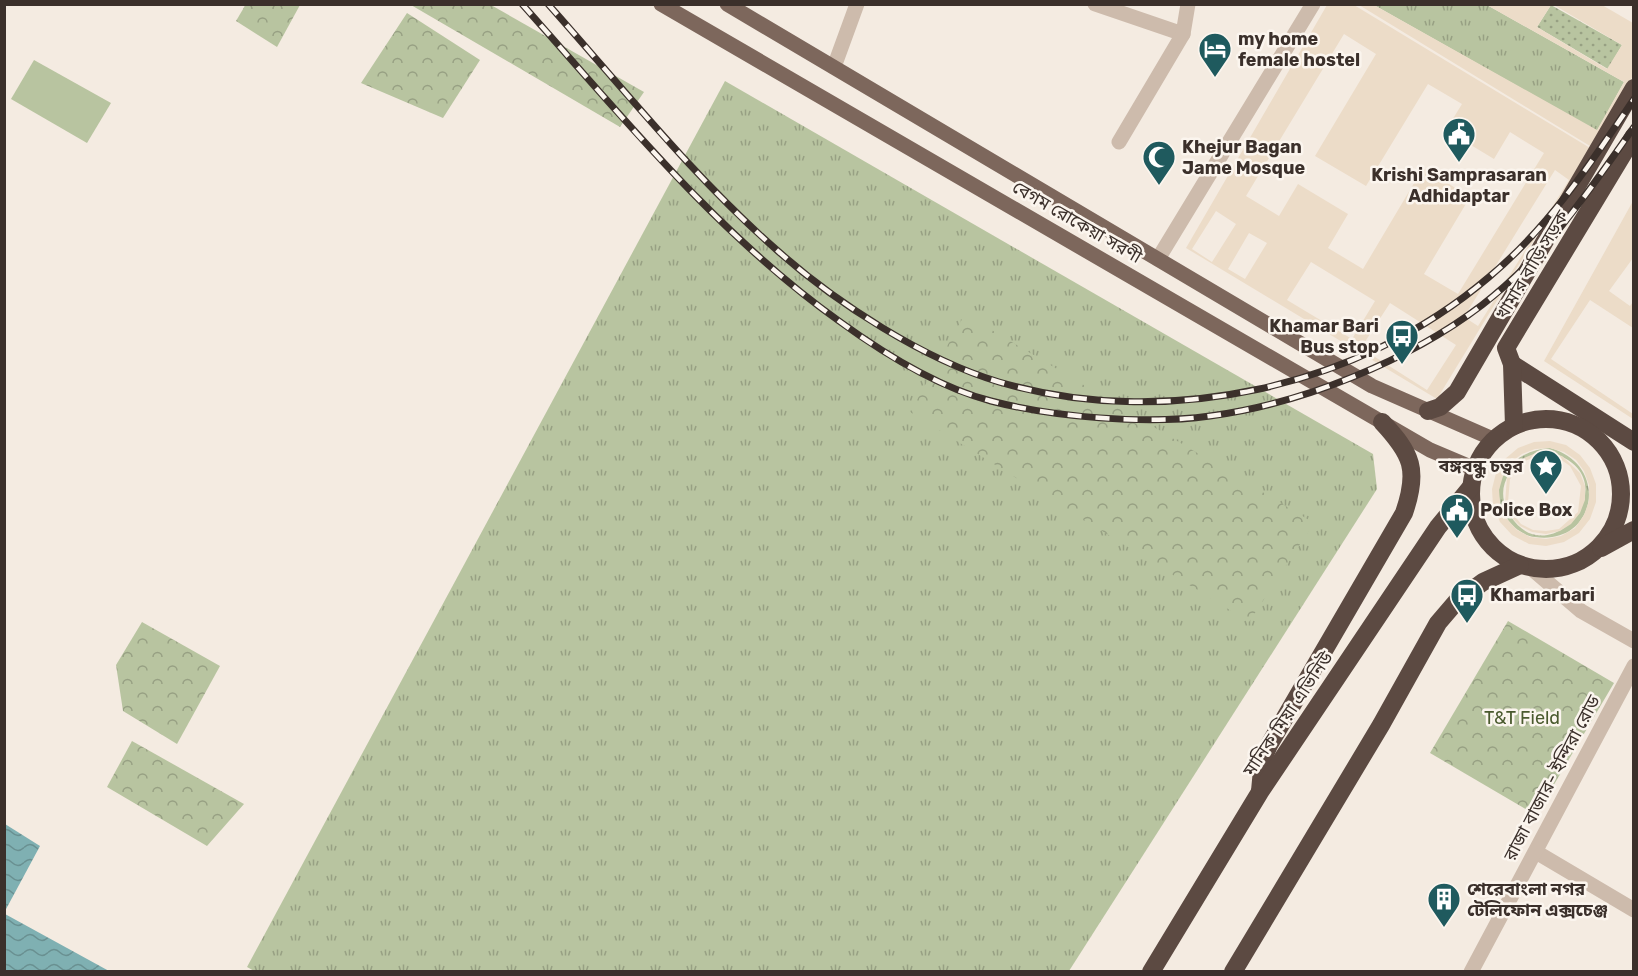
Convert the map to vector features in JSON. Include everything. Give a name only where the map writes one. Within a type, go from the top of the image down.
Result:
[{"type":"highway","points":[[1428,411],[1440,407],[1457,392],[1634,88]]},
{"type":"highway","name":"খামার বাড়ি সড়ক","points":[[1514,426],[1512,364],[1506,348],[1634,136]]},
{"type":"highway","points":[[1512,364],[1634,442]]},
{"type":"highway","points":[[1526,566],[1504,556],[1480,530],[1473,514],[1473,478],[1493,440],[1514,426],[1544,418],[1575,424],[1589,432],[1610,454],[1621,484],[1621,500],[1612,530],[1594,551]]},
{"type":"highway","points":[[1260,792],[1263,759],[1269,745],[1404,513],[1411,494],[1412,470],[1409,458],[1403,445],[1382,422]]},
{"type":"highway","name":"মানিক মিয়া এভিনিউ","points":[[1151,972],[1260,792],[1473,478]]},
{"type":"highway","points":[[1233,972],[1381,725],[1438,623],[1456,602],[1483,582],[1526,566],[1566,566],[1634,530]]},
{"type":"main road","name":"বেগম রোকেয়া সরণী","points":[[661,4],[1430,450],[1473,478]]},
{"type":"main road","name":"বেগম রোকেয়া সরণী","points":[[727,4],[1372,386],[1493,440]]},
{"type":"street","points":[[834,67],[857,4]]},
{"type":"street","points":[[1095,4],[1182,34]]},
{"type":"street","points":[[1119,142],[1182,34],[1188,4]]},
{"type":"street","points":[[1158,260],[1313,4]]},
{"type":"street","points":[[1526,566],[1581,610],[1634,641]]},
{"type":"street","name":"রাজা বাজার- ইন্দিরা রোড","points":[[1472,972],[1632,670]]},
{"type":"street","points":[[1536,852],[1634,910]]},
{"type":"green space","points":[[246,4],[300,5],[277,47],[236,21]]},
{"type":"green space","points":[[411,5],[491,5],[644,92],[620,127]]},
{"type":"green space","points":[[1374,5],[1487,5],[1624,82],[1597,131]]},
{"type":"green space","points":[[1551,5],[1622,45],[1608,69],[1537,27]]},
{"type":"green space","points":[[407,13],[480,60],[443,118],[361,83]]},
{"type":"green space","points":[[34,60],[111,103],[87,143],[11,99]]},
{"type":"green space","points":[[725,81],[1373,454],[1377,489],[1069,971],[256,972],[247,967]]},
{"type":"green space","points":[[965,314],[1314,523],[1249,622],[910,412]]},
{"type":"green space","points":[[1550,448],[1569,457],[1582,470],[1588,486],[1588,502],[1583,517],[1572,529],[1556,536],[1535,537],[1523,533],[1509,521],[1500,504],[1501,480],[1507,470],[1515,461],[1537,450]],"holes":[[[1549,452],[1573,464],[1584,481],[1584,499],[1576,516],[1562,529],[1544,535],[1526,532],[1510,515],[1505,503],[1503,492],[1510,473],[1527,458]]]},
{"type":"green space","name":"T&T Field","points":[[1508,621],[1614,683],[1536,815],[1430,753]]},
{"type":"green space","points":[[142,622],[220,666],[177,744],[123,711],[116,665]]},
{"type":"green space","points":[[132,741],[244,804],[207,846],[107,787]]},
{"type":"shaded area","points":[[1327,5],[1354,5],[1590,148],[1437,399],[1186,248]],"holes":[[[1344,34],[1376,54],[1315,156],[1366,186],[1428,84],[1462,104],[1446,130],[1494,159],[1510,132],[1544,153],[1458,294],[1424,274],[1470,197],[1423,168],[1363,269],[1328,248],[1348,214],[1298,184],[1279,216],[1246,196]],[[1555,170],[1569,180],[1478,326],[1464,317]],[[1216,211],[1236,224],[1212,262],[1192,249]],[[1249,233],[1267,243],[1245,279],[1228,269]],[[1311,262],[1375,301],[1352,339],[1287,300]],[[1390,303],[1456,345],[1427,390],[1361,348]]]},
{"type":"shaded area","points":[[1359,5],[1374,5],[1597,130],[1624,82],[1487,5],[1551,5],[1537,27],[1607,69],[1622,45],[1554,5],[1602,5],[1633,23],[1633,76],[1590,146]]},
{"type":"shaded area","points":[[1633,201],[1633,258],[1609,291],[1630,306],[1633,302],[1633,328],[1590,300],[1551,359],[1633,414],[1633,419],[1544,361]]},
{"type":"shaded area","points":[[1550,441],[1566,445],[1580,455],[1590,468],[1596,484],[1596,502],[1590,519],[1579,533],[1564,542],[1546,546],[1529,544],[1512,535],[1500,522],[1493,506],[1492,489],[1496,473],[1505,459],[1518,448],[1534,442]],"holes":[[[1550,448],[1564,452],[1576,460],[1584,471],[1589,485],[1589,501],[1584,515],[1575,528],[1561,536],[1546,539],[1530,537],[1517,530],[1506,518],[1500,504],[1499,490],[1503,476],[1510,463],[1522,454],[1535,449]]]},
{"type":"shaded area","points":[[1536,453],[1562,456],[1580,473],[1585,486],[1585,500],[1580,513],[1571,524],[1560,531],[1546,534],[1532,532],[1520,526],[1510,516],[1505,503],[1507,477],[1524,458]],"holes":[[[1537,456],[1560,459],[1570,466],[1581,486],[1578,512],[1559,529],[1533,530],[1521,524],[1513,514],[1508,502],[1510,479],[1525,461]]]},
{"type":"water","points":[[5,824],[40,846],[5,911]]},
{"type":"water","points":[[5,914],[109,971],[5,971]]},
{"type":"railway","points":[[522,4],[672,172],[711,212],[794,287],[839,321],[892,357],[951,387],[1016,407],[1071,415],[1158,420],[1210,416],[1281,401],[1353,377],[1388,362],[1422,344],[1482,305],[1526,266],[1565,222],[1634,127]]},
{"type":"railway","points":[[548,4],[660,132],[718,194],[802,272],[854,310],[941,359],[999,382],[1062,396],[1127,402],[1192,399],[1257,390],[1320,372],[1380,347],[1437,316],[1489,277],[1531,237],[1568,193],[1634,99]]},
{"type":"place","name":"my home female hostel","points":[[1215,78]]},
{"type":"place","name":"Krishi Samprasaran Adhidaptar","points":[[1459,163]]},
{"type":"place","name":"Khejur Bagan Jame Mosque","points":[[1159,186]]},
{"type":"place","name":"Khamar Bari Bus stop","points":[[1402,365]]},
{"type":"place","name":"বঙ্গবন্ধু চত্বর","points":[[1546,495]]},
{"type":"place","name":"Police Box","points":[[1457,539]]},
{"type":"place","name":"Khamarbari","points":[[1467,624]]},
{"type":"place","name":"শেরেবাংলা নগর টেলিফোন এক্সচেঞ্জ","points":[[1444,928]]}]
